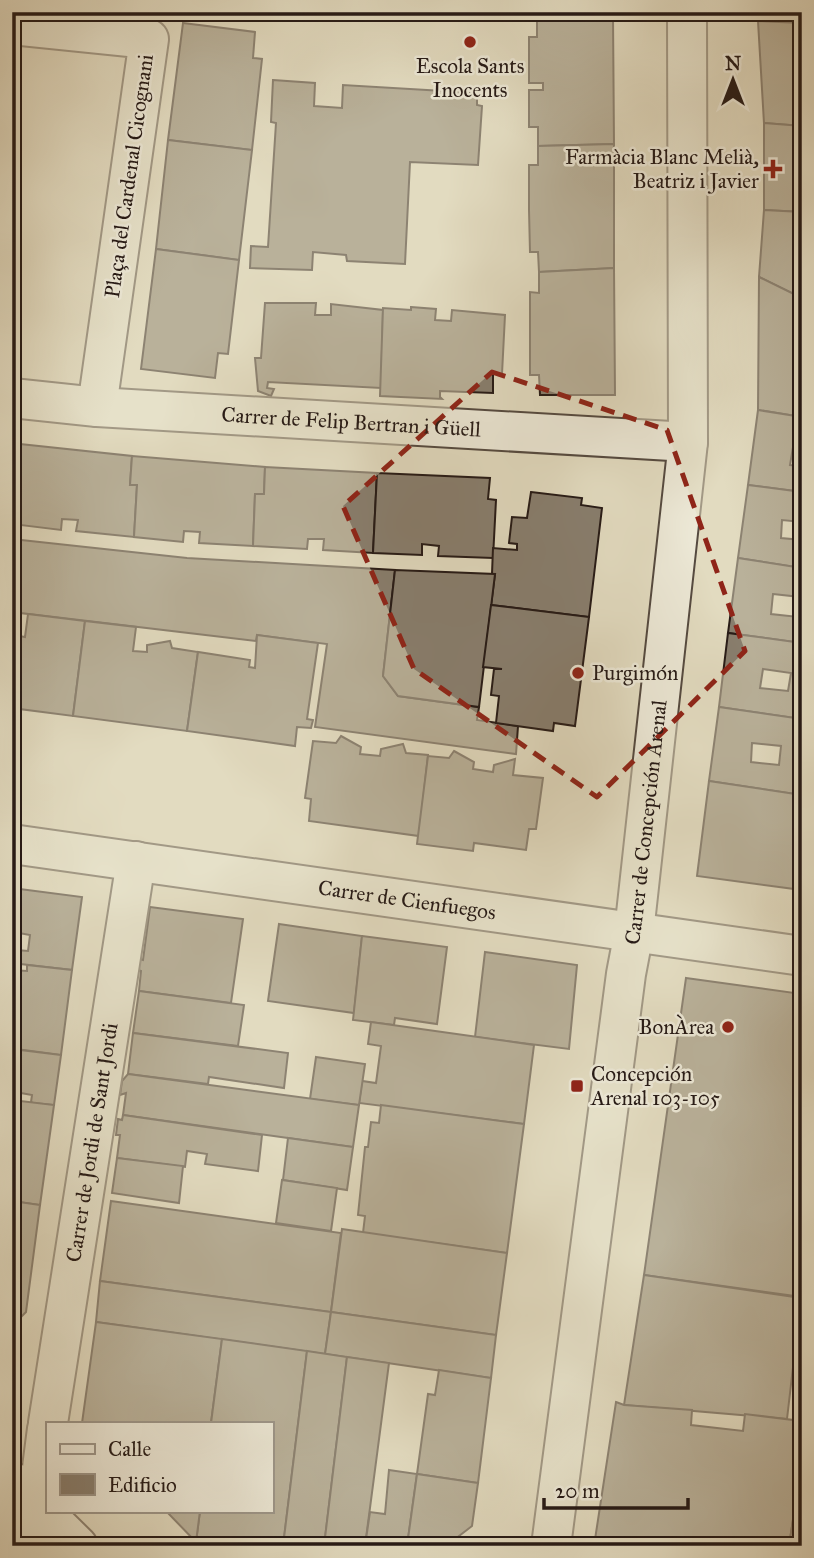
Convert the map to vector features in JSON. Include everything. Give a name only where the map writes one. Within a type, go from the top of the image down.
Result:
[{"type":"street","name":"Carrer de Concepción Arenal","points":[[551,1546],[624,987],[634,932],[688,442],[687,12]]},
{"type":"street","name":"Plaça del Cardenal Cicognani","points":[[12,25],[149,39],[97,407]]},
{"type":"street","name":"Carrer de Felip Bertran i Güell","points":[[12,398],[97,407],[688,442]]},
{"type":"street","name":"Carrer de Cienfuegos","points":[[12,844],[802,956]]},
{"type":"street","name":"Carrer de Jordi de Sant Jordi","points":[[48,1422],[136,861]]},
{"type":"street","points":[[32,1546],[24,1493],[46,1432]]},
{"type":"street","points":[[24,1493],[78,1546]]},
{"type":"highlighted area","points":[[492,372],[667,430],[745,651],[597,797],[414,669],[343,506]]},
{"type":"building","points":[[758,12],[802,12],[802,23],[758,21]]},
{"type":"building","points":[[613,17],[614,144],[538,146],[538,127],[529,127],[529,90],[543,90],[543,83],[529,83],[529,37],[537,37],[537,18]]},
{"type":"building","points":[[758,21],[802,23],[802,126],[764,123]]},
{"type":"building","points":[[183,23],[255,32],[253,58],[262,59],[252,150],[168,140]]},
{"type":"building","points":[[273,80],[315,83],[314,106],[342,108],[343,85],[477,93],[477,105],[482,106],[478,165],[410,162],[405,264],[347,261],[346,255],[313,252],[312,270],[250,268],[251,246],[268,247],[276,123],[271,122]]},
{"type":"building","points":[[764,123],[802,126],[802,171],[793,170],[793,196],[802,197],[802,212],[764,210]]},
{"type":"building","points":[[168,140],[252,150],[239,260],[156,249]]},
{"type":"building","points":[[614,144],[614,268],[539,272],[538,252],[530,252],[529,210],[529,165],[538,165],[538,146]]},
{"type":"building","points":[[764,210],[802,212],[802,298],[759,277]]},
{"type":"building","points":[[156,249],[239,260],[228,354],[218,353],[215,378],[141,369]]},
{"type":"building","points":[[614,268],[615,395],[540,395],[539,375],[530,375],[530,292],[539,293],[539,272]]},
{"type":"building","points":[[759,277],[802,298],[802,417],[758,410]]},
{"type":"building","points":[[265,303],[316,303],[315,315],[331,315],[331,304],[383,310],[381,388],[268,382],[267,388],[274,389],[271,396],[258,391],[255,358],[261,358]]},
{"type":"building","points":[[411,307],[436,309],[435,320],[451,321],[452,310],[505,315],[502,374],[493,374],[493,393],[440,391],[442,399],[380,396],[383,308],[411,310]]},
{"type":"building","points":[[758,410],[802,417],[802,448],[793,447],[790,465],[802,466],[802,492],[748,485]]},
{"type":"building","points":[[12,443],[20,444],[12,524]]},
{"type":"building","points":[[20,444],[132,456],[130,485],[137,485],[134,537],[76,531],[78,520],[62,519],[61,530],[12,524]]},
{"type":"building","points":[[132,456],[265,467],[264,494],[255,494],[253,546],[199,543],[200,532],[184,531],[183,542],[134,537],[137,485],[130,485]]},
{"type":"building","points":[[265,467],[377,473],[373,553],[323,550],[324,539],[308,539],[307,549],[253,546],[255,494],[264,494]]},
{"type":"building","points":[[377,473],[490,478],[488,499],[496,500],[493,558],[438,556],[439,546],[422,544],[422,555],[373,553]]},
{"type":"building","points":[[748,485],[802,492],[802,522],[782,520],[781,538],[802,540],[802,568],[738,558]]},
{"type":"building","points":[[531,492],[582,498],[581,505],[602,508],[589,617],[491,605],[495,574],[492,574],[493,548],[517,550],[517,544],[509,543],[512,517],[527,518]]},
{"type":"building","points":[[12,539],[187,558],[395,570],[383,676],[398,696],[479,707],[477,720],[518,726],[516,754],[315,727],[327,644],[257,635],[256,641],[12,612]]},
{"type":"building","points":[[738,558],[802,568],[802,643],[728,633]],"holes":[[[773,594],[800,597],[798,617],[771,614]]]},
{"type":"building","points":[[395,570],[495,574],[479,707],[398,696],[383,676]]},
{"type":"building","points":[[491,605],[589,617],[575,726],[554,723],[553,731],[496,723],[499,696],[491,695],[494,669],[502,669],[483,667]]},
{"type":"building","points":[[28,614],[85,621],[73,716],[12,708],[12,624],[20,629],[19,636],[25,637]]},
{"type":"building","points":[[85,621],[136,627],[133,651],[147,652],[147,645],[170,641],[172,648],[198,652],[187,731],[73,716]]},
{"type":"building","points":[[728,633],[802,643],[802,719],[719,707]],"holes":[[[763,669],[791,673],[788,691],[760,688]]]},
{"type":"building","points":[[257,635],[318,643],[307,719],[313,720],[311,728],[297,727],[295,746],[187,731],[198,652],[250,660],[249,667],[255,668]]},
{"type":"building","points":[[719,707],[802,719],[802,749],[799,749],[797,767],[802,768],[802,795],[709,781]],"holes":[[[752,743],[781,746],[779,765],[751,762]]]},
{"type":"building","points":[[341,736],[361,747],[360,754],[380,756],[381,749],[403,744],[406,753],[428,755],[419,836],[309,821],[311,799],[305,798],[313,741],[336,743]]},
{"type":"building","points":[[454,751],[474,762],[473,769],[493,772],[494,765],[515,759],[513,775],[543,778],[536,829],[529,829],[526,850],[474,843],[473,851],[417,844],[428,756],[449,758]]},
{"type":"building","points":[[709,781],[802,795],[802,811],[797,810],[793,844],[802,845],[802,890],[697,876]]},
{"type":"building","points":[[12,888],[82,897],[72,970],[12,963]],"holes":[[[19,933],[30,935],[28,951],[17,950]]]},
{"type":"building","points":[[150,907],[243,919],[231,1003],[139,991],[139,959],[143,960]]},
{"type":"building","points":[[279,924],[362,936],[354,1013],[268,1001]]},
{"type":"building","points":[[362,936],[447,947],[437,1024],[395,1018],[394,1025],[353,1020]]},
{"type":"building","points":[[485,952],[577,965],[569,1049],[475,1037]]},
{"type":"building","points":[[27,965],[72,970],[61,1055],[16,1049],[17,1043],[12,1042],[12,970],[27,971]]},
{"type":"building","points":[[686,978],[802,994],[802,1297],[644,1275]]},
{"type":"building","points":[[139,991],[244,1005],[238,1046],[133,1033]]},
{"type":"building","points":[[371,1022],[534,1045],[524,1124],[359,1103],[362,1081],[376,1083],[381,1046],[368,1044]]},
{"type":"building","points":[[133,1033],[288,1053],[284,1088],[209,1077],[208,1084],[128,1074]]},
{"type":"building","points":[[12,1049],[61,1055],[54,1105],[33,1103],[32,1095],[15,1092],[12,1100]]},
{"type":"building","points":[[316,1057],[365,1064],[359,1105],[310,1099]]},
{"type":"building","points":[[128,1074],[359,1105],[353,1147],[123,1115],[126,1093],[120,1095],[122,1081]]},
{"type":"building","points":[[12,1100],[54,1105],[40,1205],[12,1201]]},
{"type":"building","points":[[381,1105],[524,1124],[507,1253],[363,1233],[365,1216],[358,1215],[365,1147],[368,1147],[371,1122],[379,1123]]},
{"type":"building","points":[[123,1115],[262,1135],[258,1171],[205,1164],[207,1154],[187,1151],[185,1167],[117,1158],[120,1135],[116,1135],[118,1119],[122,1120]]},
{"type":"building","points":[[288,1138],[353,1147],[347,1190],[283,1180]]},
{"type":"building","points":[[117,1158],[183,1166],[179,1203],[112,1193]]},
{"type":"building","points":[[282,1180],[337,1188],[331,1231],[276,1223]]},
{"type":"building","points":[[12,1201],[40,1205],[26,1312],[12,1326]]},
{"type":"building","points":[[111,1201],[341,1233],[331,1312],[100,1281]]},
{"type":"building","points":[[342,1229],[507,1253],[496,1335],[331,1312]]},
{"type":"building","points":[[644,1275],[801,1298],[787,1419],[624,1405]]},
{"type":"building","points":[[100,1281],[331,1312],[325,1354],[96,1322]]},
{"type":"building","points":[[331,1312],[496,1335],[491,1378],[325,1354]]},
{"type":"building","points":[[96,1322],[222,1339],[211,1422],[82,1422]]},
{"type":"building","points":[[222,1339],[307,1351],[283,1546],[200,1546],[196,1542],[200,1512],[273,1512],[273,1422],[211,1422]]},
{"type":"building","points":[[307,1351],[347,1357],[324,1546],[283,1546]]},
{"type":"building","points":[[347,1357],[389,1363],[365,1546],[324,1546]]},
{"type":"building","points":[[439,1370],[491,1378],[478,1483],[417,1474],[428,1394],[435,1395]]},
{"type":"building","points":[[616,1402],[624,1405],[692,1410],[691,1425],[743,1431],[745,1414],[801,1421],[802,1460],[789,1546],[594,1546]]},
{"type":"building","points":[[802,1460],[802,1546],[789,1546]]},
{"type":"building","points":[[389,1470],[417,1474],[407,1546],[365,1546],[370,1512],[385,1514]]},
{"type":"building","points":[[417,1474],[478,1483],[472,1526],[446,1546],[407,1546]]},
{"type":"building","points":[[167,1512],[200,1512],[196,1542]]},
{"type":"place","name":"Escola Sants Inocents","points":[[470,42]]},
{"type":"place","name":"Farmàcia Blanc Melià, Beatriz i Javier","points":[[773,169]]},
{"type":"place","name":"Purgimón","points":[[578,673]]},
{"type":"place","name":"BonÀrea","points":[[728,1027]]},
{"type":"place","name":"Concepción Arenal 103-105","points":[[577,1086]]}]
